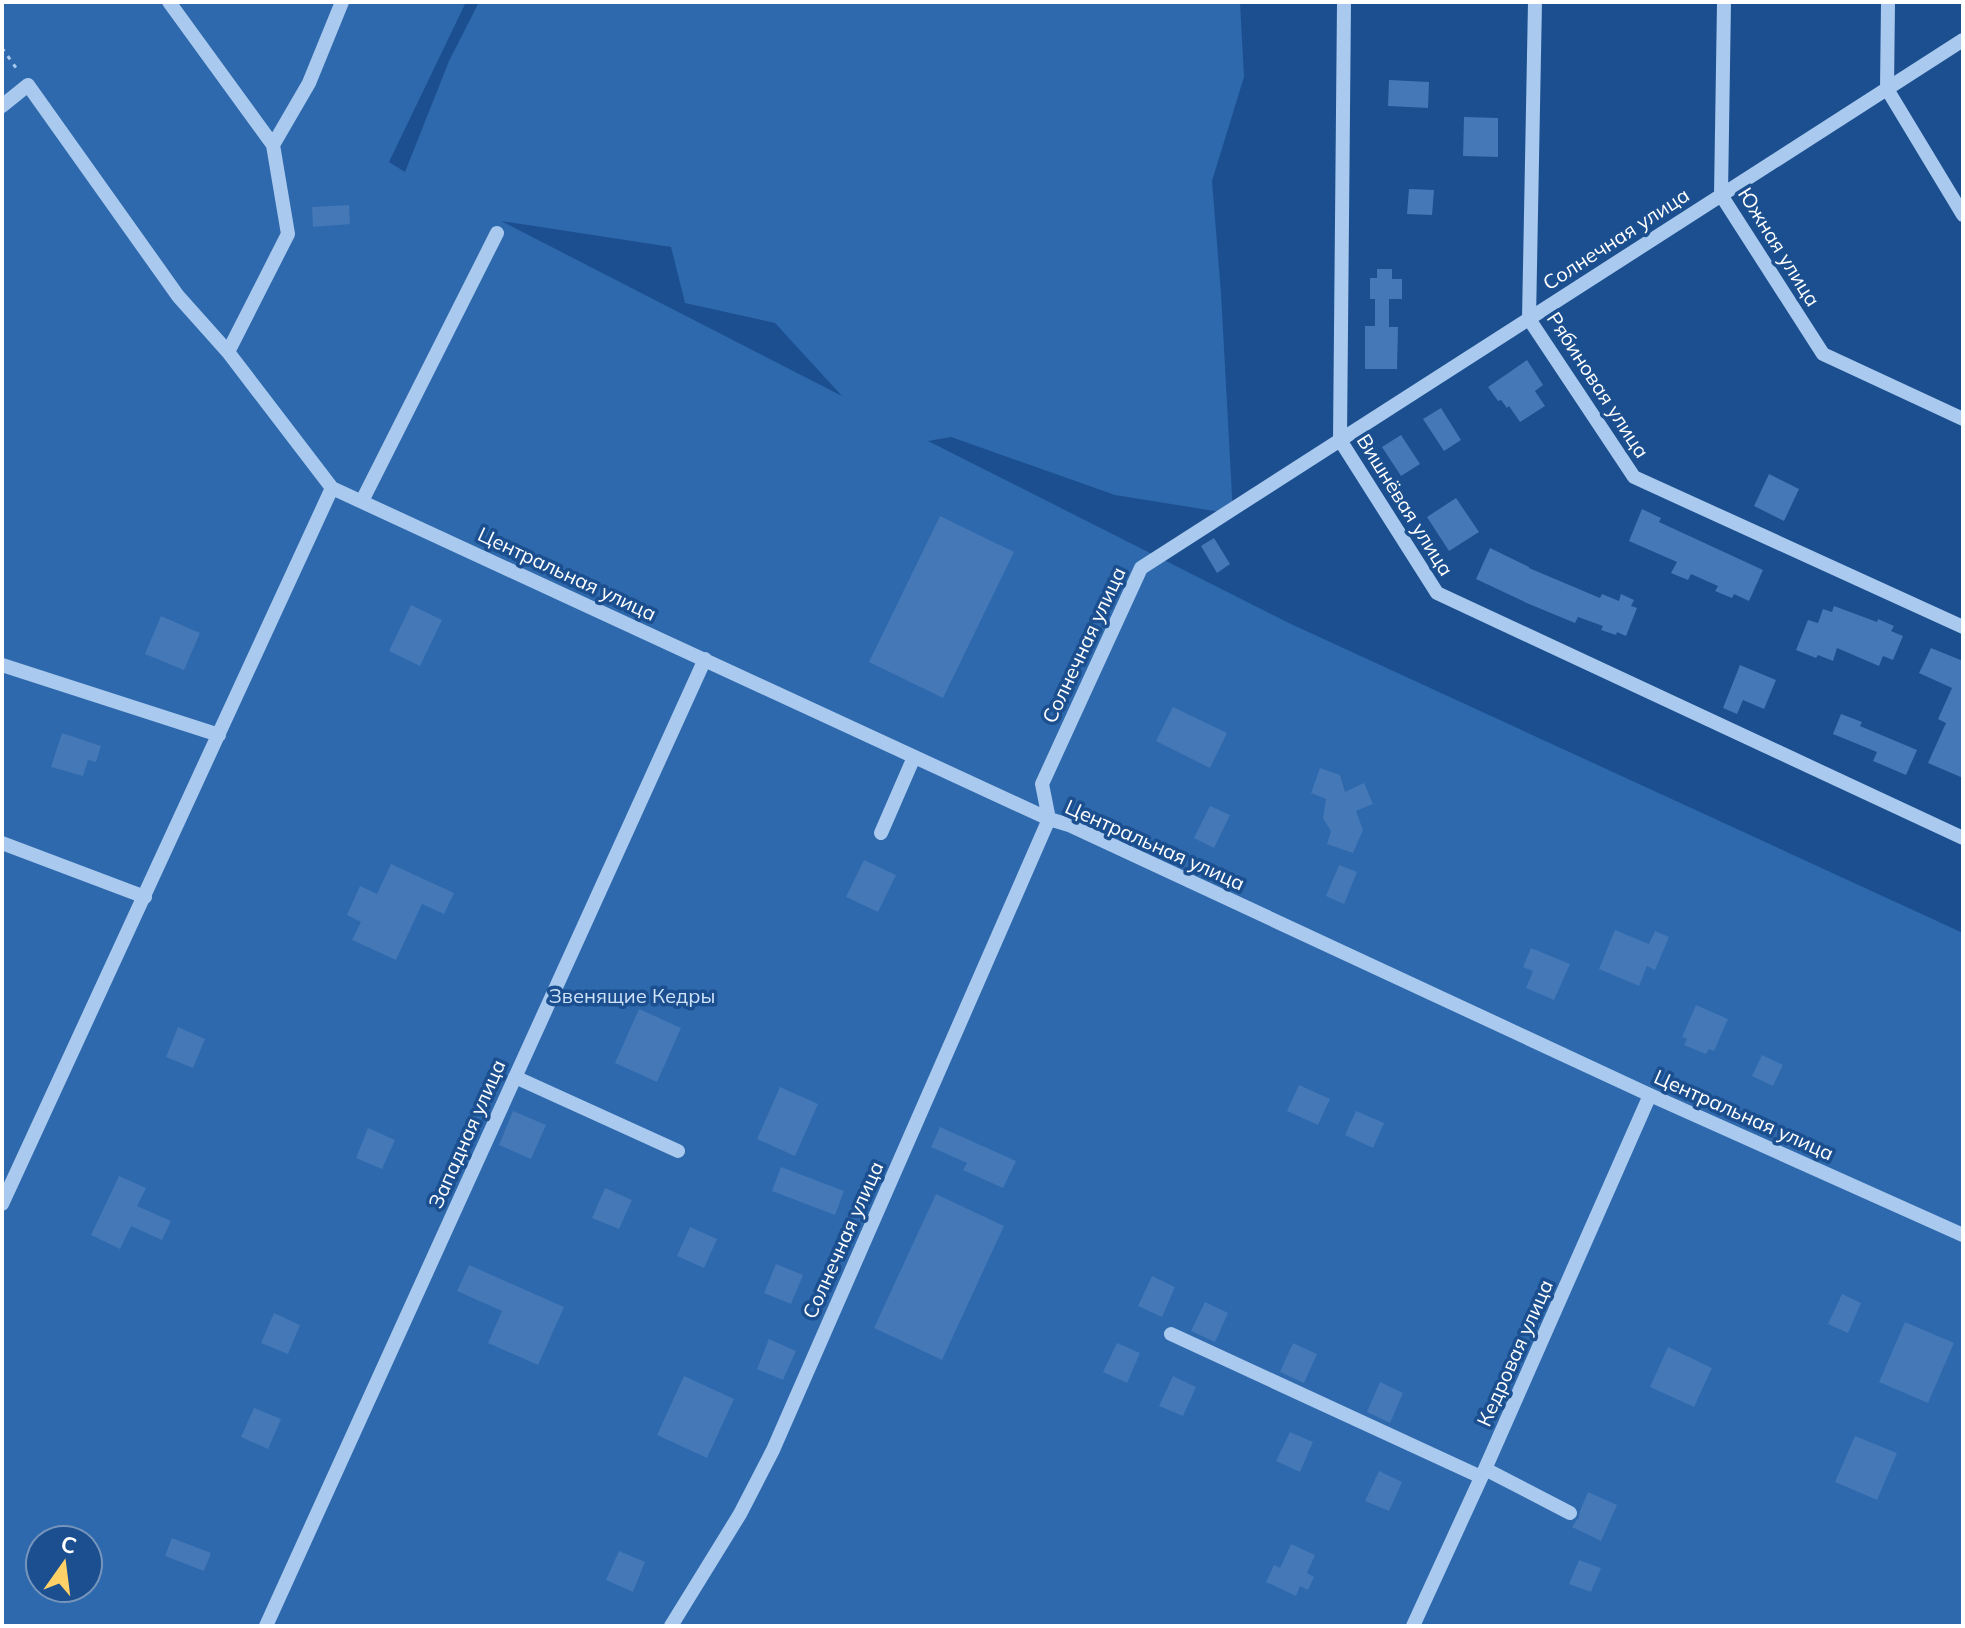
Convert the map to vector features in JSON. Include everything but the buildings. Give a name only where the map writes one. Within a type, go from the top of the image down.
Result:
[{"type":"street","points":[[169,2],[273,145],[288,234],[228,352]]},
{"type":"street","points":[[273,145],[309,83],[342,2]]},
{"type":"street","name":"Вишнёвая улица","points":[[1344,2],[1340,440],[1437,593],[1963,838]]},
{"type":"street","name":"Рябиновая улица","points":[[1535,2],[1529,319],[1634,477],[1963,627]]},
{"type":"street","name":"Южная улица","points":[[1724,2],[1721,195],[1823,354],[1963,419]]},
{"type":"street","points":[[1888,2],[1887,89],[1963,215]]},
{"type":"street","name":"Солнечная улица","points":[[671,1626],[740,1514],[773,1450],[1049,819],[1042,784],[1141,568],[1963,40]]},
{"type":"street","points":[[2,106],[28,85],[178,296],[228,352],[332,488],[2,1204]]},
{"type":"street","points":[[362,501],[497,233]]},
{"type":"street","name":"Центральная улица","points":[[332,488],[1650,1095],[1963,1235]]},
{"type":"street","name":"Западная улица","points":[[266,1626],[705,659]]},
{"type":"street","points":[[2,665],[219,735]]},
{"type":"street","points":[[881,833],[914,757]]},
{"type":"street","points":[[2,843],[145,897]]},
{"type":"street","points":[[515,1077],[678,1151]]},
{"type":"street","name":"Кедровая улица","points":[[1413,1626],[1650,1095]]},
{"type":"street","points":[[1171,1334],[1570,1513]]},
{"type":"path","points":[[2,48],[28,85]]},
{"type":"green space","name":"Звенящие Кедры","points":[[2,2],[466,2],[389,162],[405,172],[449,61],[479,2],[1240,2],[1244,77],[1212,181],[1233,514],[1115,495],[951,437],[928,441],[1291,624],[1963,933],[1963,1626],[2,1626]],"holes":[[[501,221],[671,247],[685,303],[775,323],[842,396]]]}]
